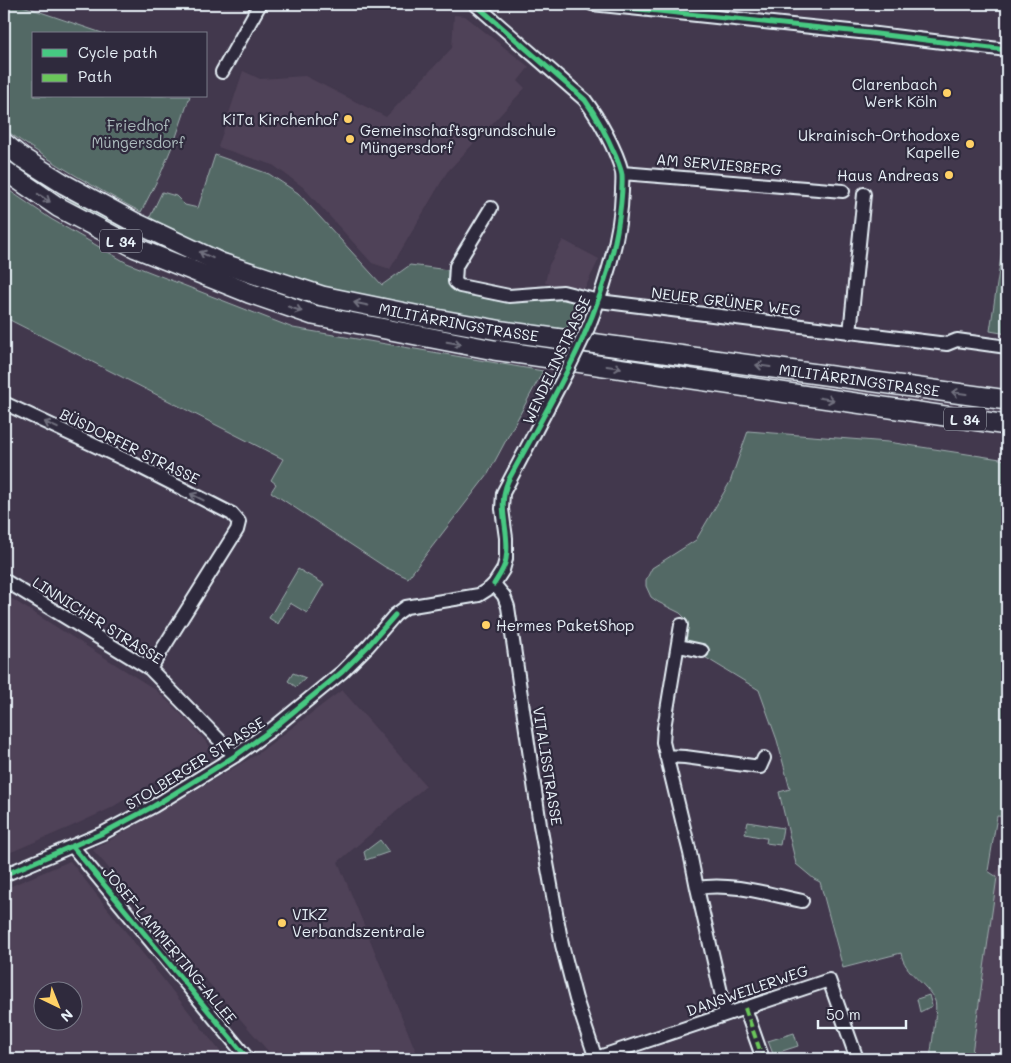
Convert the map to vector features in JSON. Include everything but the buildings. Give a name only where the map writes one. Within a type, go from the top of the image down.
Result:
[{"type":"highway","name":"MILITÄRRINGSTRASSE","points":[[4,143],[21,157],[64,184],[134,222],[221,263],[322,296],[503,331],[1007,400]]},
{"type":"highway","name":"MILITÄRRINGSTRASSE","points":[[4,170],[58,207],[136,248],[248,293],[313,315],[494,350],[1007,425]]},
{"type":"street","points":[[222,72],[260,4]]},
{"type":"street","name":"WENDELINSTRASSE","points":[[475,4],[585,100],[596,115],[607,136],[622,173],[622,203],[615,243],[599,301],[565,375],[503,493],[502,509],[506,538],[506,559],[503,570],[494,584]]},
{"type":"street","points":[[592,4],[869,33],[1007,50]]},
{"type":"street","name":"AM SERVIESBERG","points":[[622,173],[843,191]]},
{"type":"street","points":[[850,333],[864,194]]},
{"type":"street","name":"WENDELINSTRASSE","points":[[491,208],[456,266],[455,282],[460,286],[509,296],[563,292],[599,301]]},
{"type":"street","name":"NEUER GRÜNER WEG","points":[[599,301],[947,344],[957,340],[1007,347]]},
{"type":"street","name":"BÜSDORFER STRASSE","points":[[4,403],[232,514],[239,522],[237,530],[150,669]]},
{"type":"street","name":"LINNICHER STRASSE","points":[[4,580],[150,669],[235,756]]},
{"type":"street","name":"STOLBERGER STRASSE","points":[[4,875],[73,847],[128,820],[235,756],[271,730],[342,672],[395,615],[406,608],[479,595],[494,584]]},
{"type":"street","name":"VITALISSTRASSE","points":[[494,584],[504,596],[508,607],[540,826],[562,945],[576,999],[596,1059]]},
{"type":"street","points":[[681,625],[664,728],[664,742],[726,1014]]},
{"type":"street","points":[[679,646],[702,651]]},
{"type":"street","points":[[666,756],[760,767],[764,758]]},
{"type":"street","name":"JOSEF-LAMMERTING-ALLEE","points":[[73,847],[248,1059]]},
{"type":"street","points":[[697,888],[717,886],[802,901]]},
{"type":"street","name":"DANSWEILERWEG","points":[[596,1059],[829,980],[857,1059]]},
{"type":"street","points":[[745,1008],[763,1059]]},
{"type":"shaded area","name":"Gemeinschaftsgrundschule Müngersdorf","points":[[454,15],[465,16],[529,67],[518,81],[525,88],[447,172],[390,269],[372,263],[303,187],[273,165],[218,147],[243,71],[260,79],[305,76],[386,117],[452,48]]},
{"type":"shaded area","points":[[563,240],[599,259],[582,291],[545,283],[549,265]]},
{"type":"shaded area","points":[[4,594],[156,690],[192,725],[211,748],[109,809],[4,855]]},
{"type":"shaded area","points":[[342,690],[426,786],[338,862],[419,1059],[275,1059],[93,850],[256,755]]},
{"type":"shaded area","points":[[1007,859],[1007,1059],[974,1059],[972,1053],[994,875]]},
{"type":"shaded area","points":[[70,861],[226,1059],[4,1059],[4,889]]},
{"type":"green space","name":"Friedhof Müngersdorf","points":[[4,4],[17,4],[99,32],[32,32],[32,98],[189,98],[161,173],[141,212],[71,173],[4,129]]},
{"type":"green space","points":[[4,154],[134,230],[132,235],[81,207],[4,159]]},
{"type":"green space","points":[[215,155],[269,174],[298,193],[382,285],[410,265],[448,270],[449,283],[458,290],[561,298],[580,302],[565,332],[398,304],[321,286],[237,258],[167,229],[150,217],[162,192],[176,196],[185,205],[198,208]]},
{"type":"green space","points":[[4,187],[51,219],[127,263],[293,328],[543,371],[488,474],[408,578],[385,567],[271,492],[276,484],[271,480],[283,459],[4,317]]},
{"type":"green space","points":[[1005,230],[1007,230],[1007,334],[990,331]]},
{"type":"green space","points":[[748,431],[888,442],[1007,460],[1007,817],[997,816],[988,871],[997,877],[972,1053],[974,1059],[930,1059],[935,1020],[935,1001],[906,966],[901,953],[843,968],[820,882],[796,864],[779,792],[790,789],[777,740],[759,690],[703,656],[685,640],[683,637],[686,619],[680,613],[651,597],[646,586],[646,580],[652,568],[696,540],[730,482]]},
{"type":"green space","points":[[298,569],[324,584],[307,613],[290,603],[278,624],[269,618]]},
{"type":"green space","points":[[293,673],[306,678],[296,687],[288,681]]},
{"type":"green space","points":[[748,822],[783,828],[780,845],[766,843],[767,838],[745,834]]},
{"type":"green space","points":[[380,840],[389,852],[366,860],[364,852]]},
{"type":"green space","points":[[929,995],[932,1006],[920,1012],[917,999]]},
{"type":"green space","points":[[794,1033],[798,1046],[773,1054],[768,1041]]},
{"type":"marked path","points":[[745,1008],[763,1059]]},
{"type":"cycle path","points":[[475,4],[585,100],[606,134],[622,175],[622,196],[617,231],[599,297],[573,360],[508,481],[503,501],[507,539],[506,559],[503,569],[494,584]]},
{"type":"cycle path","points":[[592,4],[869,33],[1007,50]]},
{"type":"cycle path","points":[[4,875],[103,833],[154,806],[235,756],[271,730],[342,672],[395,615]]},
{"type":"cycle path","points":[[73,847],[248,1059]]},
{"type":"place","name":"Clarenbach Werk Köln","points":[[947,93]]},
{"type":"place","name":"KiTa Kirchenhof","points":[[348,119]]},
{"type":"place","name":"Gemeinschaftsgrundschule Müngersdorf","points":[[350,139]]},
{"type":"place","name":"Ukrainisch-Orthodoxe Kapelle","points":[[970,144]]},
{"type":"place","name":"Haus Andreas","points":[[949,175]]},
{"type":"place","name":"Hermes PaketShop","points":[[486,625]]},
{"type":"place","name":"VIKZ Verbandszentrale","points":[[282,923]]}]
